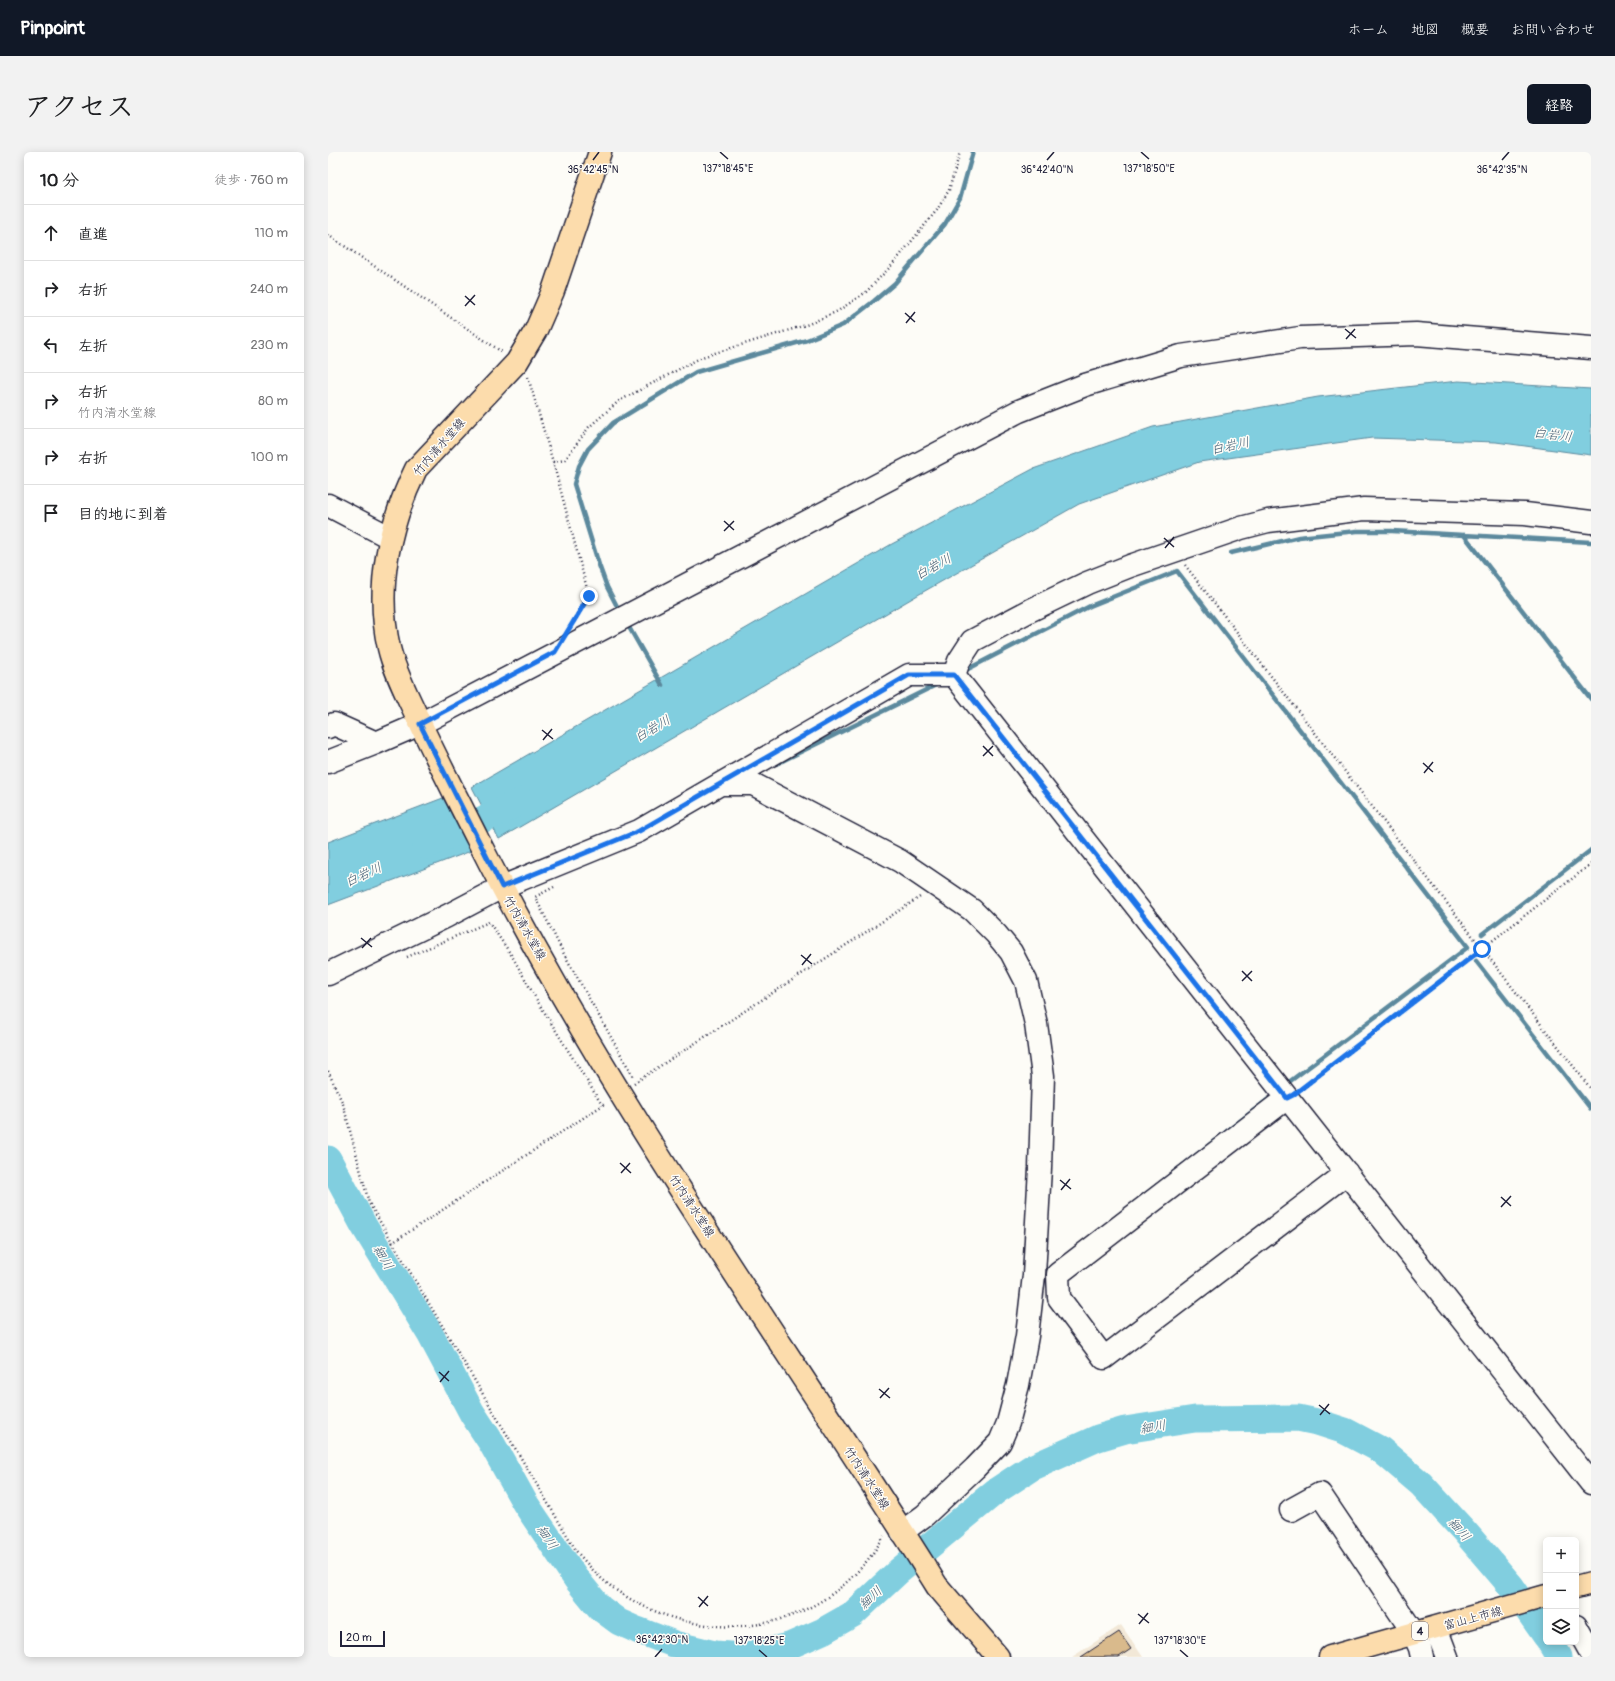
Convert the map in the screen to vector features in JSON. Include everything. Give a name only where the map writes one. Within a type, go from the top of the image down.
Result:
[{"type":"main road","name":"竹内清水堂線","points":[[600,152],[553,291],[536,330],[517,362],[416,469],[406,489],[389,537],[383,600],[389,649],[400,680],[420,724],[502,887],[619,1094],[898,1528],[937,1586],[998,1657]]},
{"type":"main road","points":[[1579,1586],[1591,1583]]},
{"type":"main road","name":"富山上市線","points":[[1330,1657],[1413,1632],[1436,1628],[1543,1597]]},
{"type":"street","points":[[328,762],[420,724],[1019,411],[1085,386],[1181,356],[1300,338],[1416,334],[1591,348]]},
{"type":"street","points":[[328,505],[389,537]]},
{"type":"street","points":[[954,675],[959,661],[972,641],[1031,610],[1087,583],[1130,566],[1241,528],[1268,521],[1364,509],[1525,514],[1591,522]]},
{"type":"street","points":[[328,974],[447,916],[502,887],[639,831],[909,675],[954,675]]},
{"type":"street","points":[[954,675],[1591,1483]]},
{"type":"street","points":[[328,727],[334,724],[376,743]]},
{"type":"street","points":[[721,784],[753,784],[900,862],[972,910],[996,934],[1011,952],[1026,981],[1036,1024],[1043,1076],[1034,1275],[1027,1336],[1018,1384],[1008,1423],[1000,1442],[925,1515],[898,1528]]},
{"type":"street","points":[[1287,1098],[1058,1274],[1058,1298],[1104,1358],[1347,1173]]},
{"type":"street","points":[[1291,1510],[1320,1494],[1413,1632],[1422,1657]]},
{"type":"street","points":[[1436,1628],[1447,1657]]},
{"type":"street","points":[[1579,1631],[1591,1653]]},
{"type":"path","points":[[553,462],[565,460],[589,427],[619,401],[702,357],[809,324],[838,311],[866,292],[894,264],[937,210],[949,190],[960,152]]},
{"type":"path","points":[[328,235],[517,362],[526,373],[553,462],[589,596],[570,627]]},
{"type":"path","points":[[1188,562],[1185,566],[1591,1089]]},
{"type":"path","points":[[1287,1098],[1293,1095],[1591,864]]},
{"type":"path","points":[[556,886],[535,897],[564,954],[619,1094]]},
{"type":"path","points":[[392,1243],[917,899]]},
{"type":"path","points":[[401,960],[488,922],[512,956],[538,1002],[619,1094]]},
{"type":"path","points":[[328,1070],[343,1104],[369,1203],[577,1552],[594,1572],[615,1590],[631,1600],[657,1612],[704,1624],[732,1627],[760,1626],[784,1620],[808,1609],[851,1580],[864,1566],[891,1526],[898,1528]]},
{"type":"shaded area","points":[[1121,1625],[1143,1657],[1072,1657]]},
{"type":"water","points":[[1458,381],[1591,389],[1591,455],[1496,442],[1372,438],[1199,462],[1079,504],[923,592],[499,839],[472,787],[890,545],[1033,469],[1153,427],[1318,397]]},
{"type":"water","points":[[443,798],[471,851],[328,905],[328,842]]},
{"type":"water","points":[[1268,1097],[1272,1101],[1046,1276],[1046,1269]]},
{"type":"building","points":[[1119,1632],[1131,1649],[1119,1657],[1081,1657]]},
{"type":"waterway","points":[[620,612],[607,587],[599,565],[574,484],[579,466],[588,449],[613,423],[696,372],[807,340],[843,325],[895,283],[945,224],[960,198],[973,152]]},
{"type":"waterway","points":[[1231,553],[1299,537],[1357,531],[1392,531],[1591,542]]},
{"type":"waterway","points":[[1464,535],[1591,699]]},
{"type":"waterway","points":[[968,669],[1090,606],[1177,571],[1468,947],[1289,1082]]},
{"type":"waterway","points":[[626,622],[662,685]]},
{"type":"waterway","points":[[776,764],[938,684]]},
{"type":"waterway","name":"白岩川","points":[[426,846],[522,801]]},
{"type":"waterway","points":[[1482,934],[1591,850]]},
{"type":"waterway","points":[[1476,961],[1591,1109]]},
{"type":"waterway","name":"細川","points":[[328,1159],[364,1226],[430,1334],[472,1413],[491,1442],[525,1503],[577,1580],[600,1608],[619,1622],[637,1630],[674,1644],[715,1654],[743,1656],[789,1646],[823,1631],[853,1614],[899,1571],[996,1491],[1031,1468],[1098,1438],[1125,1430],[1195,1419],[1298,1418],[1317,1422],[1345,1431],[1381,1450],[1421,1484],[1465,1532],[1511,1586],[1543,1632]]},
{"type":"waterway","name":"細川","points":[[1552,1645],[1559,1657]]},
{"type":"route","points":[[589,596],[555,652],[420,724],[502,887],[639,831],[909,675],[954,675],[1287,1098],[1293,1095],[1482,949]]}]
